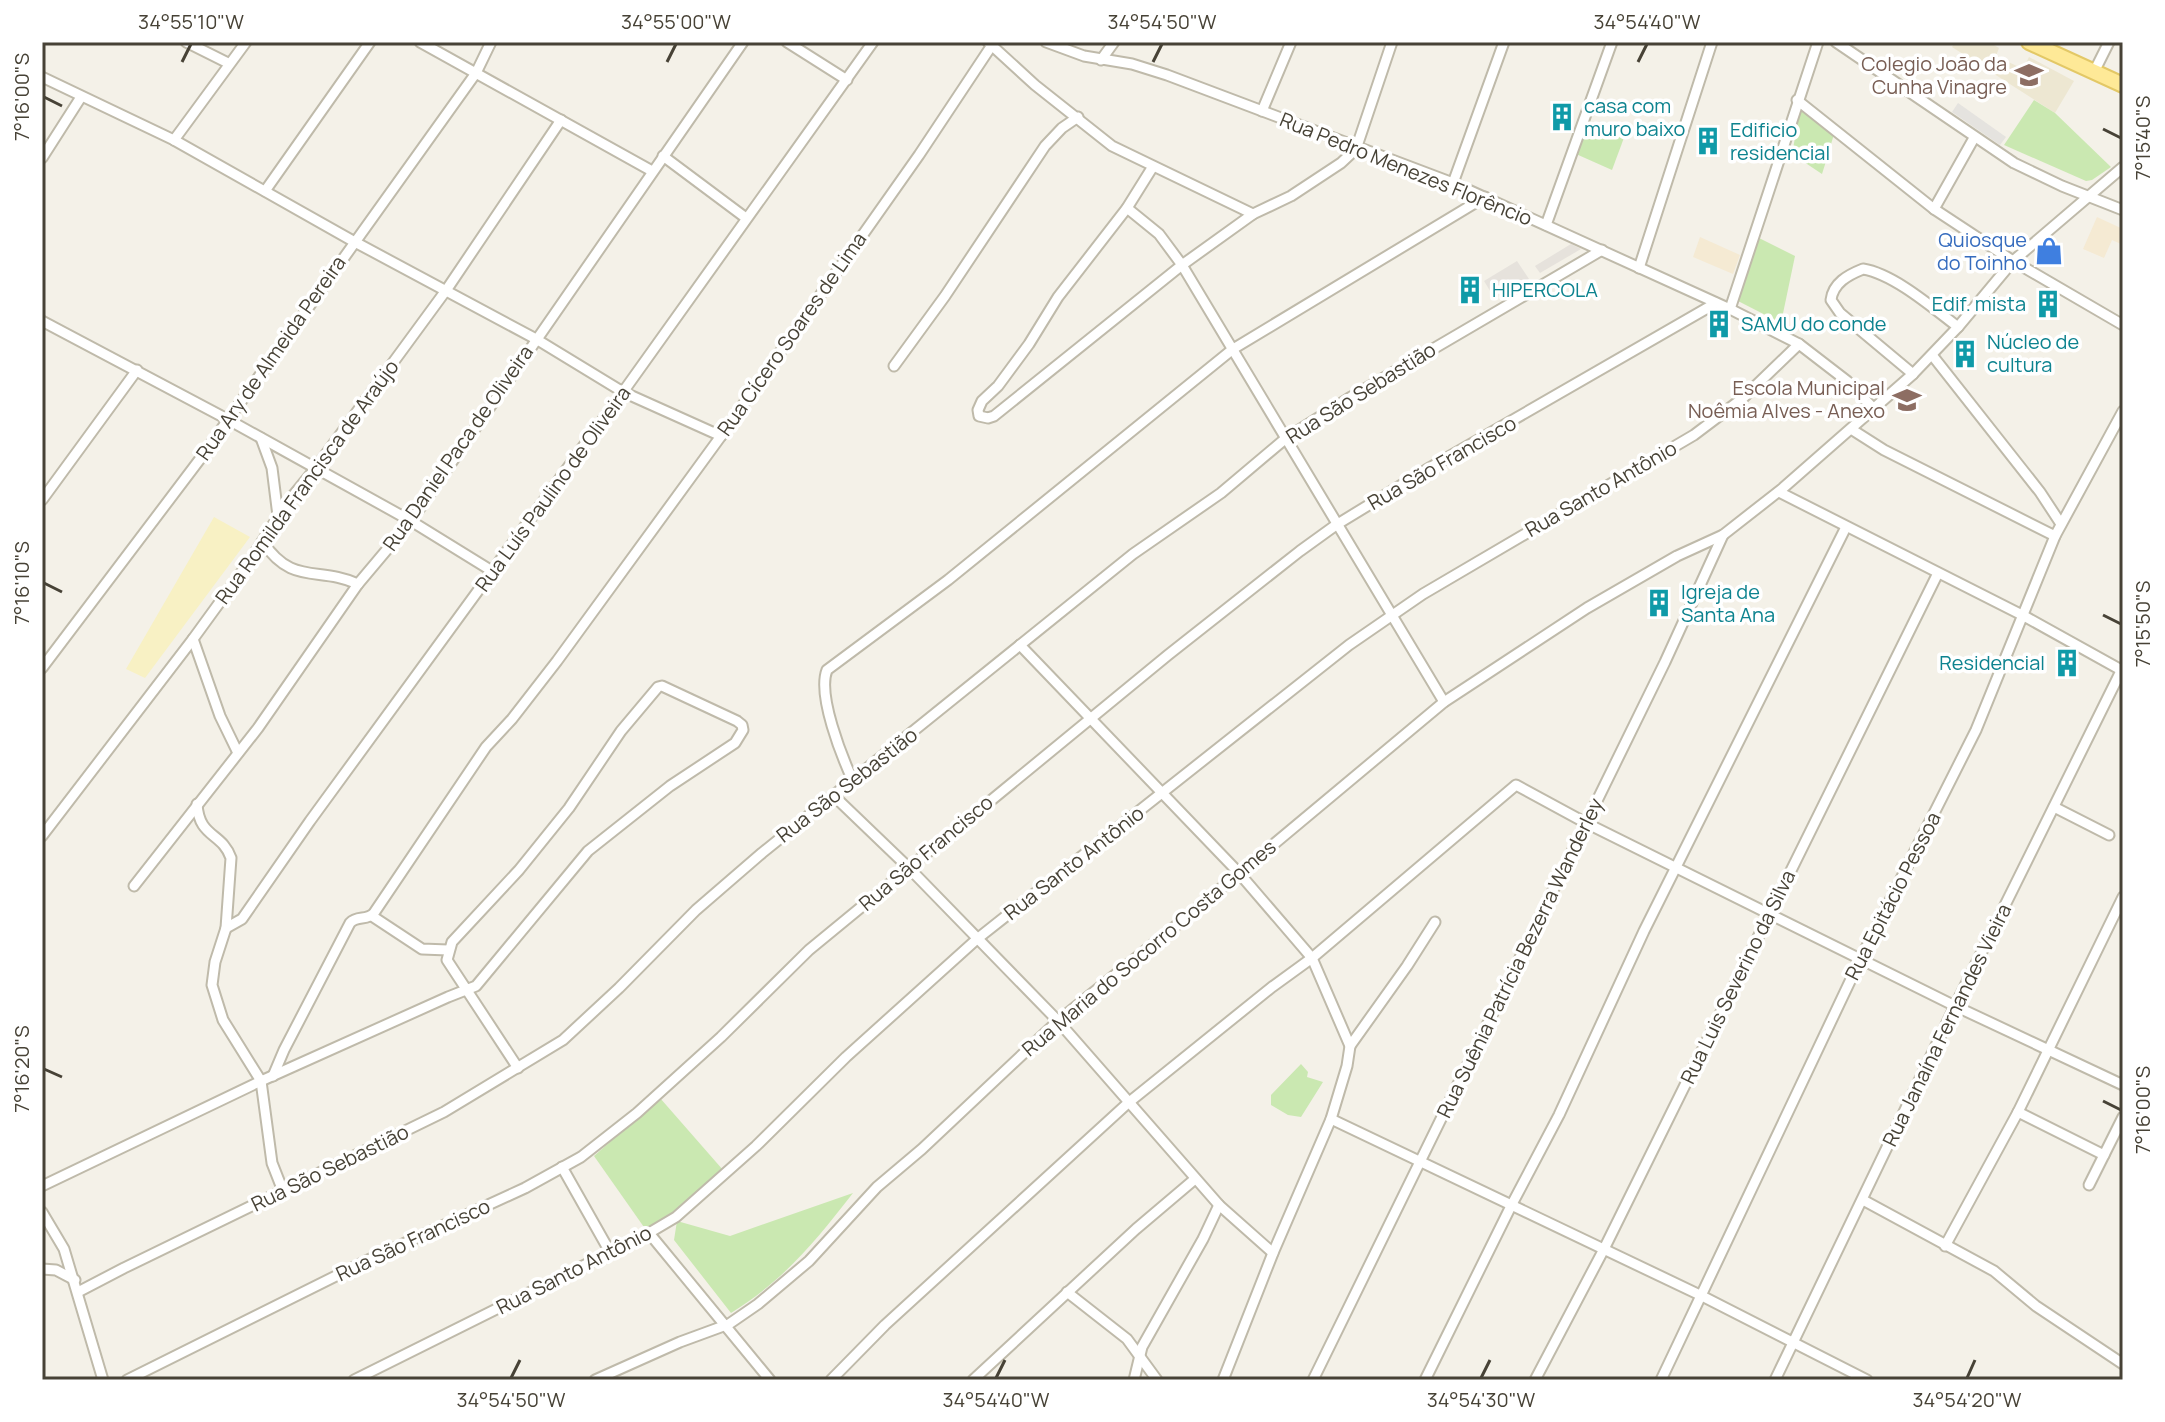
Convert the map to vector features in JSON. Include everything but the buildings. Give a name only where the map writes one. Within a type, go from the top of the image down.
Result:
[{"type":"main road","points":[[2029,42],[2123,85]]},
{"type":"street","points":[[186,42],[228,63]]},
{"type":"street","points":[[174,140],[246,42]]},
{"type":"street","points":[[265,191],[370,42]]},
{"type":"street","points":[[420,42],[652,171]]},
{"type":"street","name":"Rua Ary de Almeida Pereira","points":[[42,668],[227,419],[476,73],[491,42]]},
{"type":"street","name":"Rua Daniel Paca de Oliveira","points":[[134,886],[238,753],[358,584],[411,521],[743,42]]},
{"type":"street","points":[[787,42],[847,80]]},
{"type":"street","name":"Rua Luís Paulino de Oliveira","points":[[226,928],[242,919],[873,42]]},
{"type":"street","name":"Rua Pedro Menezes Florêncio","points":[[1046,42],[1101,60],[1143,67],[1485,197],[1730,309],[1799,344],[1847,381],[1875,410]]},
{"type":"street","points":[[1101,60],[1114,42]]},
{"type":"street","points":[[1262,111],[1291,42]]},
{"type":"street","points":[[1152,168],[1127,208],[1071,278],[1029,344],[978,410],[982,418],[994,416],[1182,265],[1253,214],[1278,203],[1341,163],[1356,149],[1392,42]]},
{"type":"street","points":[[1453,183],[1504,42]]},
{"type":"street","points":[[1546,225],[1612,42]]},
{"type":"street","points":[[1639,268],[1712,42]]},
{"type":"street","points":[[1730,309],[1818,42]]},
{"type":"street","points":[[1836,42],[1974,138],[2025,169],[2123,210]]},
{"type":"street","points":[[2094,72],[2109,42]]},
{"type":"street","points":[[991,43],[1035,85],[1112,146],[1152,168],[1253,214]]},
{"type":"street","name":"Rua Cícero Soares de Lima","points":[[372,916],[486,747],[512,719],[721,436],[919,155],[991,43]]},
{"type":"street","points":[[42,77],[174,140],[353,241],[447,289],[623,392],[721,436]]},
{"type":"street","points":[[42,158],[81,97]]},
{"type":"street","points":[[1797,100],[1934,209],[2013,261],[2123,325]]},
{"type":"street","points":[[894,366],[1053,136],[1078,117]]},
{"type":"street","name":"Rua Romilda Francisca de Araújo","points":[[42,836],[193,639],[301,483],[315,469],[447,289],[561,120]]},
{"type":"street","points":[[1934,209],[1974,138]]},
{"type":"street","points":[[663,156],[746,218]]},
{"type":"street","name":"Rua Maria do Socorro Costa Gomes","points":[[595,1380],[726,1325],[748,1312],[809,1261],[867,1196],[922,1149],[1058,1021],[1444,702],[1587,608],[1677,556],[1723,535],[1779,492],[1913,374],[1958,327],[2013,261],[2123,167]]},
{"type":"street","points":[[853,781],[842,754],[825,690],[827,670],[948,580],[1233,349],[1485,197]]},
{"type":"street","points":[[1127,208],[1159,234],[1182,265],[1444,702]]},
{"type":"street","name":"Rua São Sebastião","points":[[78,1292],[444,1112],[563,1040],[696,910],[762,853],[1085,591],[1221,493],[1285,439],[1377,381],[1602,250]]},
{"type":"street","points":[[1913,374],[1840,313],[1831,300],[1832,291],[1838,284],[1863,269],[1881,274],[1958,327]]},
{"type":"street","name":"Rua São Francisco","points":[[127,1380],[581,1157],[637,1113],[721,1037],[809,950],[1245,594],[1336,525],[1716,303]]},
{"type":"street","points":[[42,335],[46,323],[137,370],[411,521],[492,571]]},
{"type":"street","name":"Rua Santo Antônio","points":[[354,1380],[676,1217],[977,939],[1390,615],[1694,435],[1743,398],[1799,344]]},
{"type":"street","points":[[1932,355],[2040,492],[2061,524]]},
{"type":"street","points":[[42,500],[137,370]]},
{"type":"street","name":"Rua Epitácio Pessoa","points":[[1661,1380],[1861,958],[1968,747],[2055,536],[2123,411]]},
{"type":"street","points":[[1851,429],[1880,448],[2055,536]]},
{"type":"street","points":[[261,438],[272,468],[278,517]]},
{"type":"street","points":[[1779,492],[2024,616],[2122,671]]},
{"type":"street","points":[[1425,1380],[1559,1115],[1675,867],[1846,527]]},
{"type":"street","name":"Rua Suênia Patrícia Bezerra Wanderley","points":[[1313,1380],[1701,587],[1723,535]]},
{"type":"street","points":[[263,542],[274,558],[294,570],[341,577],[358,584]]},
{"type":"street","name":"Rua Luis Severino da Silva","points":[[1535,1380],[1604,1249],[1938,573]]},
{"type":"street","points":[[193,639],[220,716],[238,753]]},
{"type":"street","points":[[1020,645],[1239,873],[1312,958],[1350,1046]]},
{"type":"street","name":"Rua Janaína Fernandes Vieira","points":[[1775,1380],[1955,1006],[2122,671]]},
{"type":"street","points":[[42,1186],[261,1081],[467,991],[488,975],[588,851],[670,786],[735,743],[743,732],[742,725],[698,702],[658,687],[621,731],[569,808],[536,849],[457,935],[448,950],[447,960],[467,991],[518,1068]]},
{"type":"street","points":[[831,1380],[885,1325],[1128,1103],[1312,958],[1516,785],[1586,823],[1955,1006],[2123,1085]]},
{"type":"street","points":[[834,796],[1058,1021],[1219,1205],[1273,1253]]},
{"type":"street","points":[[197,804],[201,825],[227,848],[231,858],[226,928],[211,978],[213,994],[223,1020],[261,1081],[272,1163],[283,1191]]},
{"type":"street","points":[[2054,807],[2109,835]]},
{"type":"street","points":[[1945,1246],[2018,1112],[2123,897]]},
{"type":"street","points":[[273,1076],[346,929],[356,918],[372,916],[422,949],[448,950]]},
{"type":"street","points":[[1223,1380],[1331,1119],[1350,1046],[1435,922]]},
{"type":"street","points":[[2018,1112],[2104,1155]]},
{"type":"street","points":[[2089,1185],[2123,1117]]},
{"type":"street","points":[[1331,1119],[1702,1296],[1867,1380]]},
{"type":"street","points":[[562,1167],[610,1252]]},
{"type":"street","points":[[973,1380],[1195,1179]]},
{"type":"street","points":[[1863,1200],[1994,1271],[2036,1306],[2123,1364]]},
{"type":"street","points":[[1134,1380],[1139,1355],[1219,1205]]},
{"type":"street","points":[[42,1212],[64,1249],[103,1380]]},
{"type":"street","points":[[649,1233],[770,1380]]},
{"type":"street","points":[[42,1269],[56,1270],[75,1280]]},
{"type":"street","points":[[1067,1292],[1127,1339],[1157,1380]]},
{"type":"shaded area","name":"Colegio João da Cunha Vinagre","points":[[1955,42],[1989,42],[1999,48],[1996,56],[2023,69],[2029,57],[2074,81],[2055,113],[1952,47]]},
{"type":"shaded area","points":[[1958,103],[2006,137],[2000,145],[1952,112]]},
{"type":"shaded area","points":[[2097,217],[2123,229],[2123,245],[2112,240],[2104,258],[2083,249]]},
{"type":"shaded area","points":[[1700,237],[1740,255],[1733,274],[1693,257]]},
{"type":"shaded area","points":[[1571,244],[1581,249],[1540,273],[1535,266]]},
{"type":"shaded area","points":[[1517,261],[1529,279],[1495,299],[1484,281]]},
{"type":"green space","points":[[2034,100],[2055,113],[2111,167],[2086,181],[2004,145]]},
{"type":"green space","points":[[1801,105],[1835,131],[1828,154],[1820,150],[1828,155],[1822,174],[1792,154]]},
{"type":"green space","points":[[1589,121],[1625,135],[1612,170],[1576,154]]},
{"type":"green space","points":[[1759,238],[1795,256],[1781,323],[1738,301]]},
{"type":"green space","points":[[1301,1064],[1308,1072],[1307,1077],[1323,1082],[1301,1117],[1288,1115],[1271,1105],[1271,1095]]},
{"type":"green space","points":[[660,1098],[723,1170],[674,1214],[646,1230],[594,1156]]},
{"type":"green space","points":[[853,1193],[798,1259],[731,1313],[674,1240],[677,1221],[730,1236]]},
{"type":"sand","points":[[214,517],[250,537],[145,678],[126,669]]},
{"type":"place","name":"Colegio João da Cunha Vinagre","points":[[2029,75]]},
{"type":"place","name":"casa com muro baixo","points":[[1562,117]]},
{"type":"place","name":"Edificio residencial","points":[[1708,141]]},
{"type":"place","name":"Quiosque do Toinho","points":[[2049,251]]},
{"type":"place","name":"HIPERCOLA","points":[[1470,290]]},
{"type":"place","name":"Edif. mista","points":[[2048,304]]},
{"type":"place","name":"SAMU do conde","points":[[1719,324]]},
{"type":"place","name":"Núcleo de cultura","points":[[1965,354]]},
{"type":"place","name":"Escola Municipal Noêmia Alves - Anexo","points":[[1907,400]]},
{"type":"place","name":"Igreja de Santa Ana","points":[[1659,603]]},
{"type":"place","name":"Residencial","points":[[2067,663]]}]
